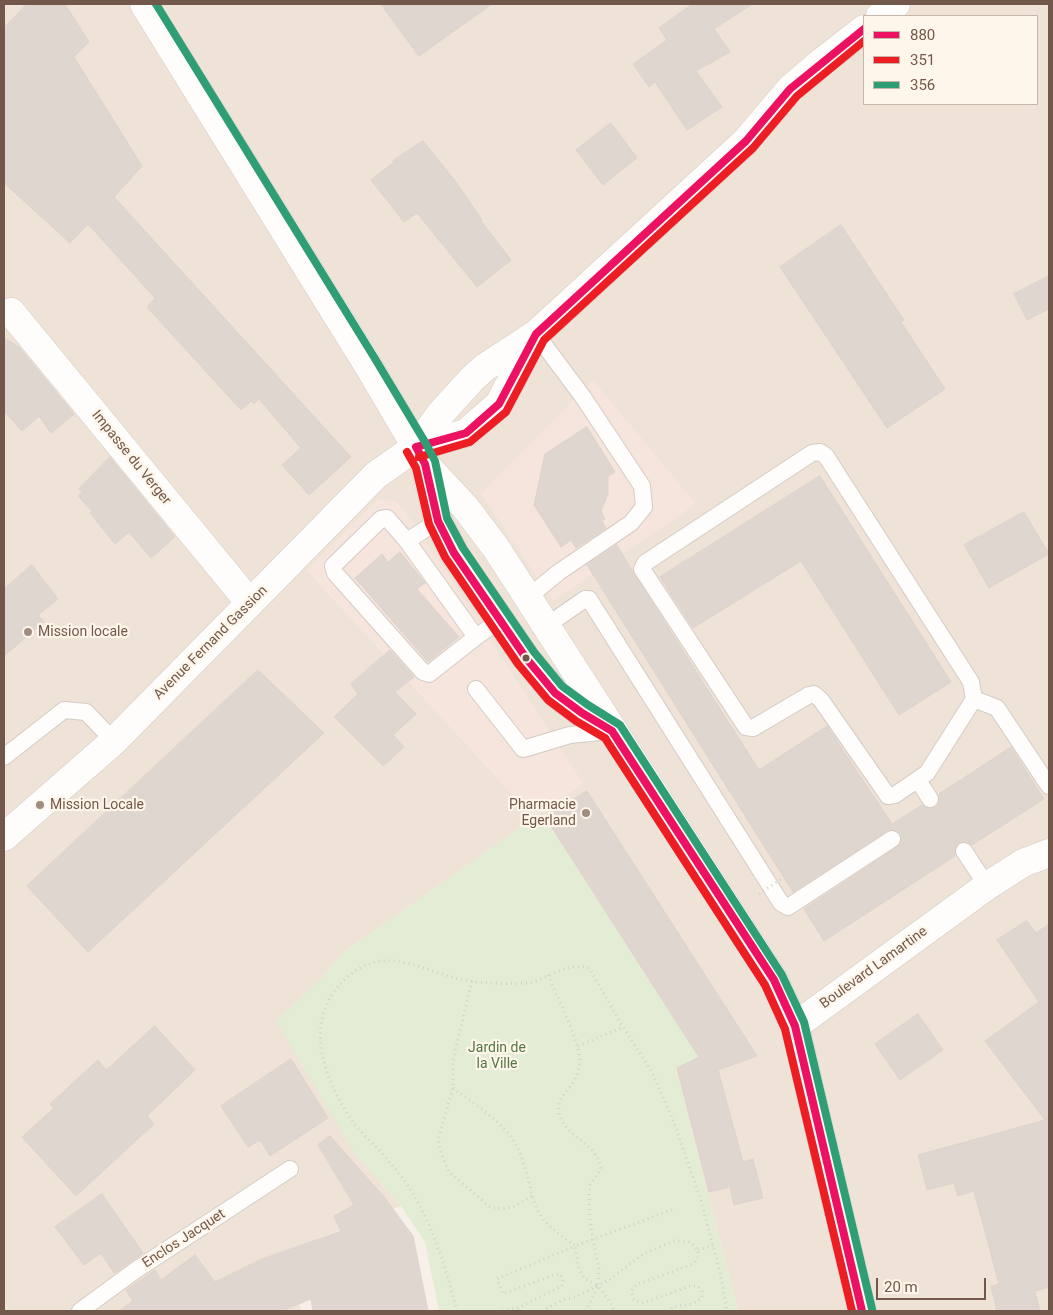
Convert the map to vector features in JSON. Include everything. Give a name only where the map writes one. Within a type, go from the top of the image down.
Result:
[{"type":"street","points":[[144,4],[366,362],[420,456],[485,533],[774,980],[795,1026],[862,1311]]},
{"type":"street","points":[[881,15],[896,4]]},
{"type":"street","name":"Avenue Fernand Gassion","points":[[420,456],[441,413],[472,379],[484,368],[536,334],[746,141],[790,90],[863,30]]},
{"type":"street","name":"Impasse du Verger","points":[[11,312],[250,603]]},
{"type":"street","name":"Avenue Fernand Gassion","points":[[5,833],[114,741],[376,475],[466,433],[499,404],[536,334]]},
{"type":"street","points":[[420,456],[438,521],[454,553],[526,658],[555,693],[582,713],[612,731]]},
{"type":"street","name":"Boulevard Lamartine","points":[[795,1026],[987,886],[1023,863],[1049,853]]},
{"type":"lane","points":[[527,598],[559,572],[631,523],[644,507],[642,486],[583,397],[536,334]]},
{"type":"lane","points":[[820,452],[826,456],[971,682],[974,699],[927,772],[895,796],[888,796],[821,700],[814,694],[809,694],[753,728],[746,727],[642,569],[645,563],[812,453],[820,452]]},
{"type":"lane","points":[[476,637],[407,541],[386,518],[381,518],[333,566],[335,573],[423,672],[429,674],[500,620]]},
{"type":"lane","points":[[407,541],[438,521]]},
{"type":"lane","points":[[546,626],[585,599],[589,599],[781,903],[788,907],[892,839]]},
{"type":"lane","points":[[476,689],[523,749],[570,735],[612,731]]},
{"type":"lane","points":[[974,699],[997,708],[1049,786]]},
{"type":"lane","points":[[4,757],[64,710],[86,712],[114,741]]},
{"type":"lane","points":[[918,780],[930,799]]},
{"type":"lane","points":[[964,851],[987,886]]},
{"type":"lane","name":"Enclos Jacquet","points":[[80,1311],[136,1270],[290,1169]]},
{"type":"path","points":[[759,894],[784,876]]},
{"type":"path","points":[[457,1311],[435,1240],[414,1196],[395,1168],[354,1124],[336,1094],[325,1066],[320,1044],[321,1020],[330,996],[344,978],[359,968],[376,962],[396,961],[472,981],[531,982],[564,969],[580,966],[589,968],[652,1072],[673,1120],[700,1197],[727,1311]]},
{"type":"path","points":[[548,975],[578,1046],[580,1062],[574,1081],[559,1101],[558,1111],[563,1123],[574,1135],[596,1152],[601,1169],[590,1185],[589,1194],[599,1268],[598,1286],[586,1311]]},
{"type":"path","points":[[472,981],[454,1060],[453,1088],[438,1140],[441,1153],[449,1172],[490,1207],[501,1209],[515,1206],[533,1195]]},
{"type":"path","points":[[578,1046],[623,1027]]},
{"type":"path","points":[[453,1088],[486,1112],[512,1139],[521,1153],[537,1210],[546,1223],[575,1246],[579,1269],[584,1278],[598,1286],[611,1303],[614,1311]]},
{"type":"path","points":[[501,1311],[523,1306],[562,1286],[563,1279],[560,1274],[554,1275],[503,1294],[497,1279],[575,1246],[594,1241],[674,1210]]},
{"type":"path","points":[[542,1311],[609,1280],[643,1254],[674,1242],[690,1242],[698,1250],[698,1257],[693,1264],[636,1285],[631,1292],[634,1300],[643,1303],[690,1286],[698,1286],[702,1291],[702,1298],[692,1304],[672,1307],[670,1311]]},
{"type":"path","points":[[698,1250],[713,1246]]},
{"type":"shaded area","points":[[4,4],[1049,4],[1049,1311],[738,1311],[676,1070],[701,1055],[541,813],[583,783],[307,570],[534,818],[343,953],[321,979],[354,1152],[401,1206],[288,1250],[301,1311],[4,1311]]},
{"type":"shaded area","points":[[593,380],[696,504],[553,601],[481,494]]},
{"type":"shaded area","points":[[378,499],[397,502],[420,531],[583,783],[534,818],[307,570]]},
{"type":"green space","name":"Jardin de la Ville","points":[[541,813],[701,1056],[676,1070],[738,1311],[439,1311],[425,1242],[401,1206],[354,1152],[276,1021],[321,979],[343,953]]},
{"type":"building","points":[[27,4],[65,4],[89,42],[74,57],[142,166],[114,197],[351,457],[309,495],[282,465],[301,448],[259,399],[254,404],[251,401],[241,410],[147,307],[155,298],[88,224],[70,243],[4,183],[4,28]]},
{"type":"building","points":[[381,4],[492,4],[419,56]]},
{"type":"building","points":[[693,4],[752,4],[714,29],[730,52],[696,71],[722,107],[687,130],[655,82],[649,87],[633,64],[667,40],[659,28]]},
{"type":"building","points":[[611,123],[637,158],[603,185],[576,150]]},
{"type":"building","points":[[423,141],[456,182],[481,221],[511,260],[477,287],[417,213],[404,222],[371,180],[393,161]]},
{"type":"building","points":[[841,225],[904,320],[901,322],[945,389],[887,428],[780,267]]},
{"type":"building","points":[[1049,276],[1049,309],[1027,320],[1014,294]]},
{"type":"building","points":[[4,338],[19,347],[74,414],[51,433],[39,416],[22,431],[4,411]]},
{"type":"building","points":[[587,427],[615,472],[608,476],[608,494],[601,511],[605,519],[602,521],[606,528],[576,548],[571,540],[561,547],[534,505],[545,454]]},
{"type":"building","points":[[110,457],[175,537],[151,558],[129,532],[115,544],[90,513],[92,511],[78,496],[82,492],[79,489]]},
{"type":"building","points":[[820,476],[951,682],[899,715],[801,561],[693,628],[660,577]]},
{"type":"building","points":[[1024,512],[1049,554],[989,588],[964,545]]},
{"type":"building","points":[[617,545],[759,770],[827,726],[892,824],[922,805],[930,809],[936,807],[940,799],[939,794],[1011,747],[1044,799],[972,845],[968,842],[959,842],[955,847],[955,856],[824,941],[804,909],[897,847],[901,843],[901,834],[896,830],[887,831],[793,892],[587,565]]},
{"type":"building","points":[[400,552],[425,583],[417,589],[459,637],[428,662],[355,578],[382,554],[388,562]]},
{"type":"building","points":[[32,565],[58,599],[38,615],[44,622],[4,656],[4,589]]},
{"type":"building","points":[[390,650],[414,677],[395,692],[416,714],[393,735],[404,747],[383,766],[334,717],[358,694],[351,684]]},
{"type":"building","points":[[258,670],[324,733],[88,952],[27,886]]},
{"type":"building","points":[[587,791],[757,1056],[718,1070],[743,1162],[753,1159],[763,1198],[734,1205],[730,1187],[709,1192],[677,1068],[699,1057],[545,817]]},
{"type":"building","points":[[1027,921],[1036,933],[1049,924],[1049,1287],[1035,1291],[1040,1311],[997,1311],[991,1286],[999,1284],[974,1191],[958,1196],[954,1183],[927,1190],[918,1155],[1045,1120],[985,1041],[1039,1002],[997,940]]},
{"type":"building","points":[[918,1014],[943,1050],[900,1080],[875,1044]]},
{"type":"building","points":[[155,1026],[195,1070],[147,1116],[154,1124],[76,1196],[22,1137],[54,1108],[50,1104],[98,1060],[106,1070]]},
{"type":"building","points":[[291,1059],[328,1118],[270,1156],[260,1140],[248,1147],[221,1106]]},
{"type":"building","points":[[330,1136],[384,1197],[413,1236],[428,1311],[313,1311],[311,1299],[281,1311],[119,1311],[133,1301],[126,1290],[155,1270],[161,1280],[195,1255],[215,1282],[262,1259],[341,1231],[334,1216],[354,1205],[318,1145]]},
{"type":"building","points":[[102,1194],[143,1253],[114,1273],[101,1253],[84,1265],[55,1227]]},
{"type":"transit line","name":"356","points":[[156,4],[425,442],[435,461],[447,518],[463,548],[534,652],[562,686],[620,725],[782,975],[804,1022],[872,1309]]},
{"type":"transit line","name":"880","points":[[416,447],[466,433],[499,404],[536,334],[746,141],[790,89],[863,30]]},
{"type":"transit line","name":"351","points":[[419,457],[470,442],[506,412],[544,340],[753,148],[797,96],[863,42]]},
{"type":"transit line","name":"880","points":[[416,447],[425,464],[438,521],[454,553],[526,658],[555,693],[582,713],[612,731],[774,980],[795,1026],[862,1311]]},
{"type":"transit line","name":"351","points":[[407,452],[416,468],[429,524],[445,557],[518,664],[548,700],[576,721],[605,738],[765,985],[785,1029],[852,1311]]},
{"type":"place","name":"Mission locale","points":[[28,632]]},
{"type":"place","name":"Mission Locale","points":[[40,805]]},
{"type":"place","name":"Pharmacie Egerland","points":[[586,813]]}]
